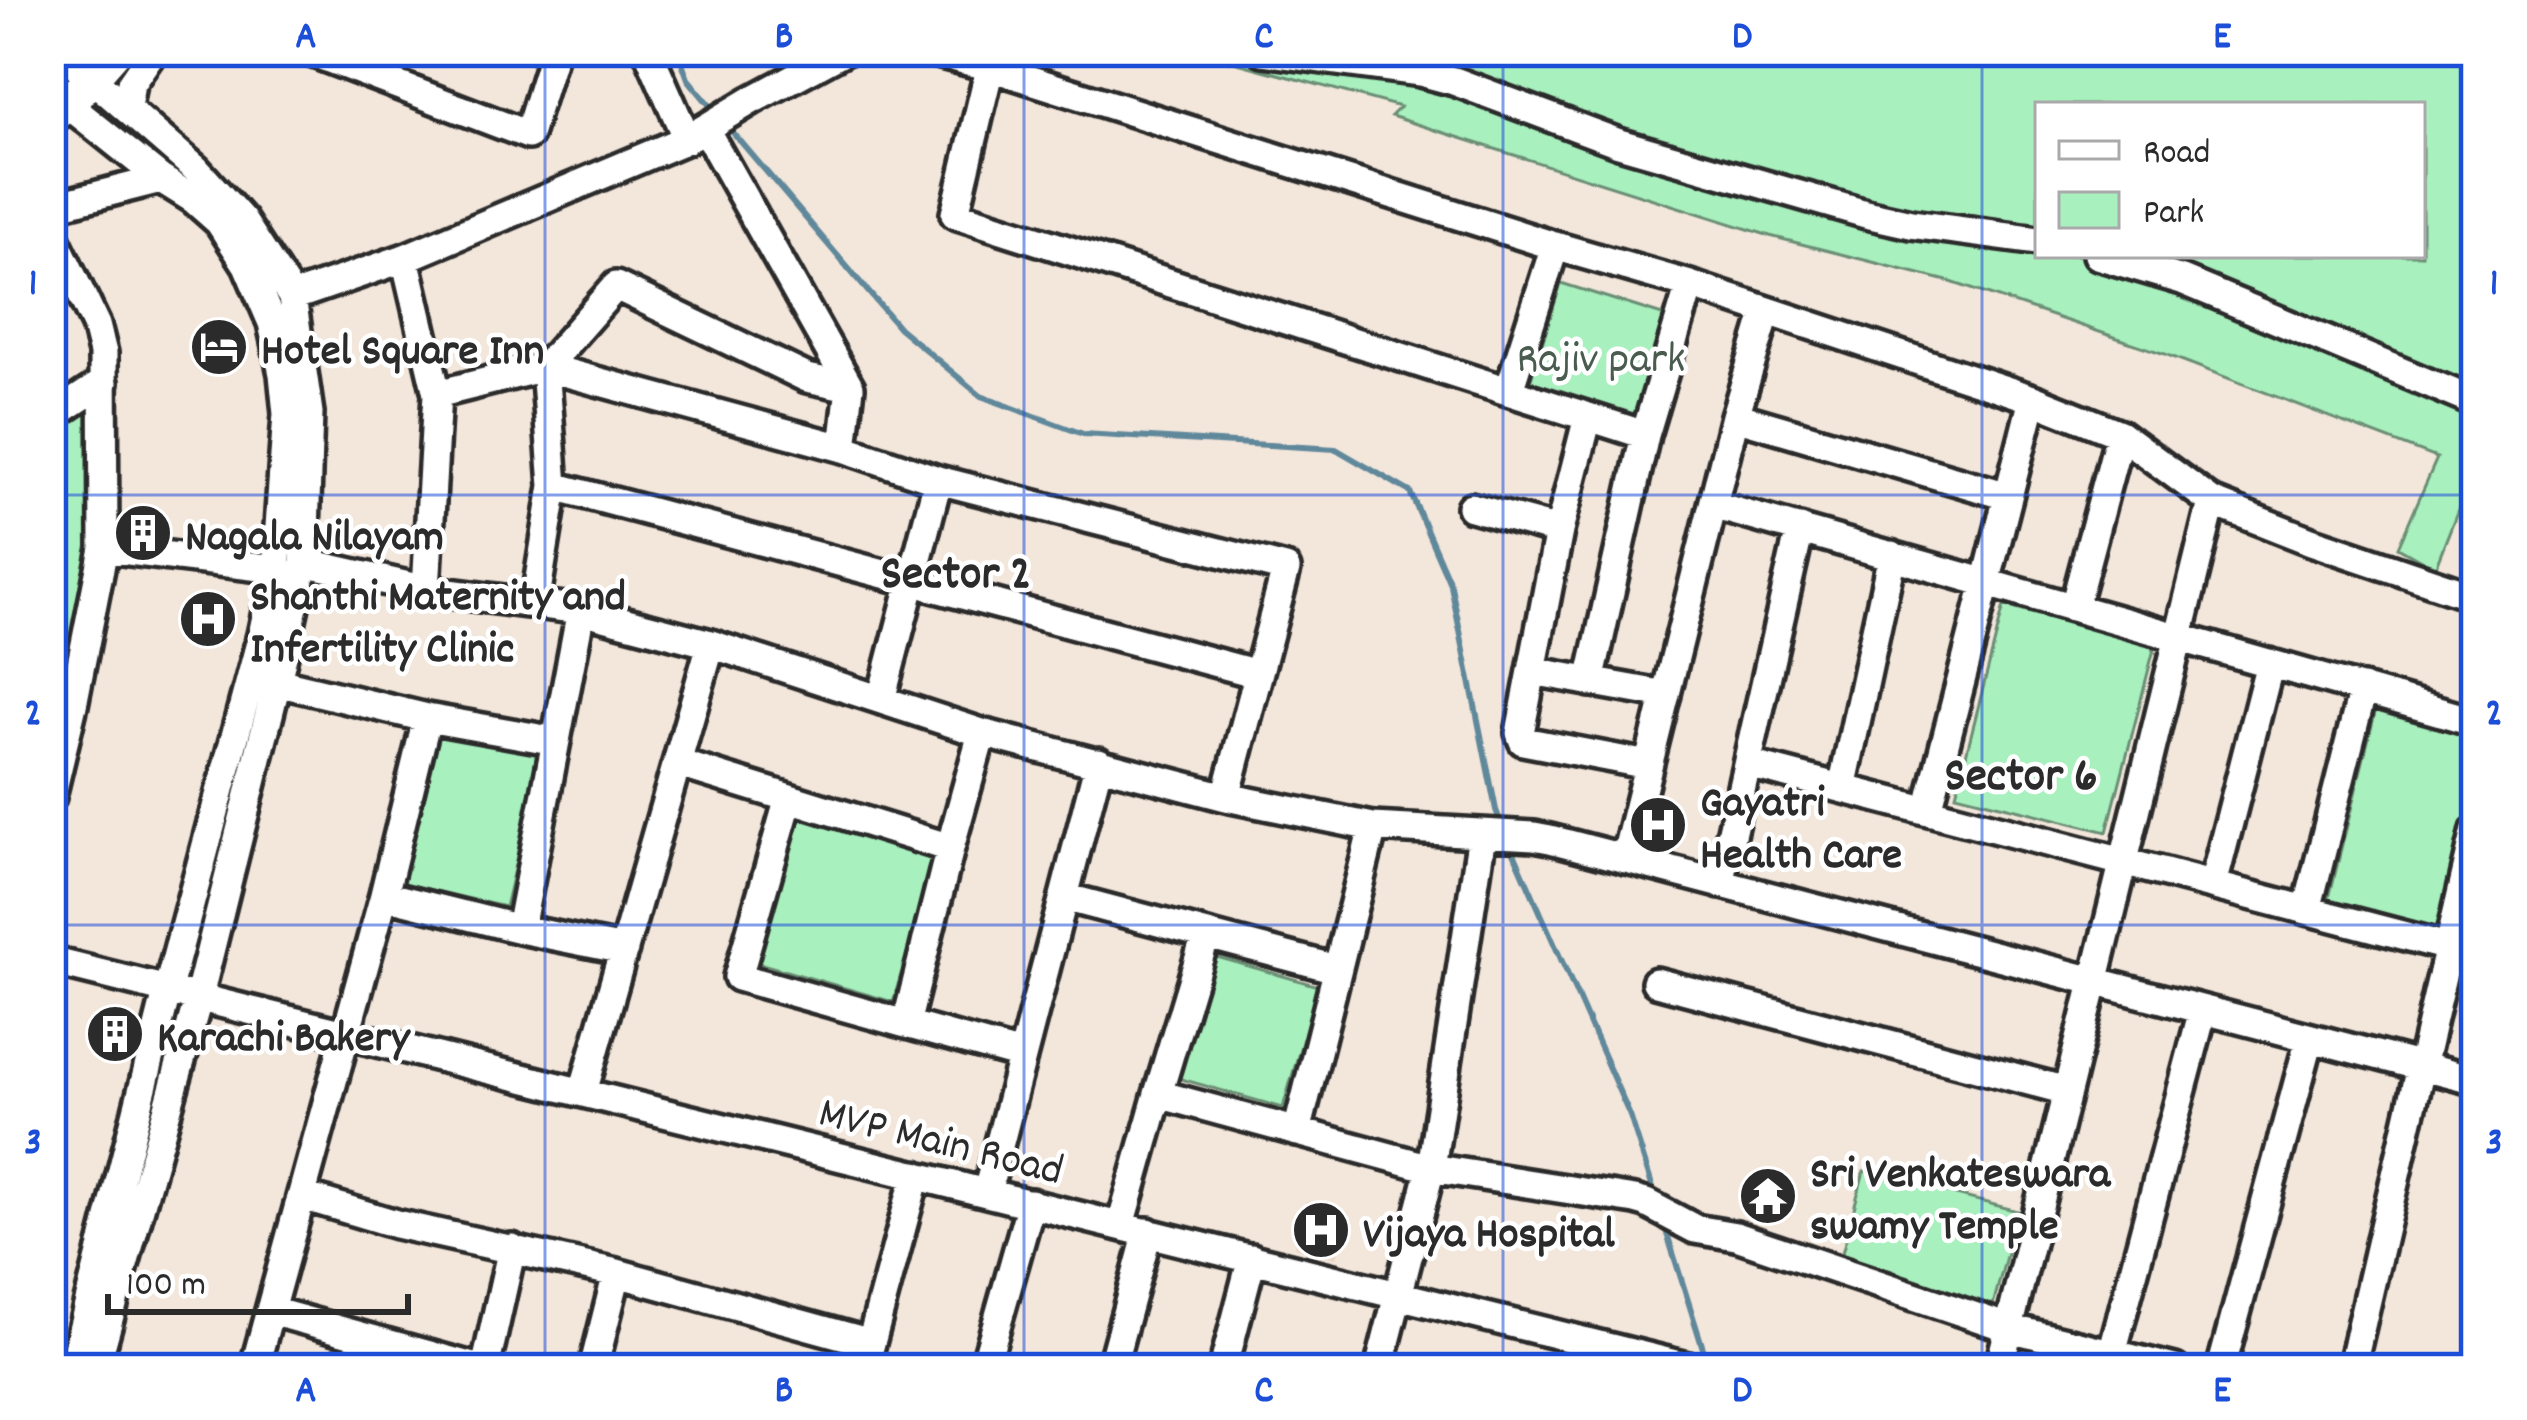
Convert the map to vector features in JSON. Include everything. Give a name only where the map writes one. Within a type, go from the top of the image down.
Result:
[{"type":"main road","points":[[57,103],[92,77],[115,51]]},
{"type":"street","points":[[127,107],[131,83],[153,51]]},
{"type":"street","points":[[308,51],[528,135],[554,51]]},
{"type":"street","points":[[648,51],[702,130],[850,387],[843,448]]},
{"type":"street","points":[[292,297],[405,258],[702,130],[843,51]]},
{"type":"street","points":[[930,51],[1690,284],[2033,399],[2120,434],[2212,502],[2476,597]]},
{"type":"street","points":[[1263,51],[1420,72],[1600,137],[1865,214],[2035,241]]},
{"type":"street","points":[[55,52],[127,107],[196,169],[242,220],[292,297],[309,412],[304,562],[278,682],[199,996],[95,1369]]},
{"type":"street","points":[[990,67],[955,214],[1645,435]]},
{"type":"street","points":[[57,103],[219,222],[247,265],[272,323],[287,414],[276,569],[262,634],[72,1369]]},
{"type":"street","points":[[51,206],[161,179]]},
{"type":"street","points":[[51,231],[96,325],[104,382],[104,548],[52,784]]},
{"type":"street","points":[[1509,390],[1555,246]]},
{"type":"street","points":[[405,258],[437,394],[426,590]]},
{"type":"street","points":[[2107,258],[2182,280],[2476,403]]},
{"type":"street","points":[[1590,682],[1645,435],[1690,284]]},
{"type":"street","points":[[536,604],[554,486],[545,367],[616,286],[807,378],[850,387]]},
{"type":"street","points":[[1624,859],[1735,416],[1767,311]]},
{"type":"street","points":[[437,394],[545,367],[843,448],[938,480],[1286,569],[1226,796]]},
{"type":"street","points":[[51,417],[104,382]]},
{"type":"street","points":[[1928,811],[2033,399]]},
{"type":"street","points":[[1588,416],[1559,531],[1520,733],[1523,741],[1648,764]]},
{"type":"street","points":[[1735,416],[2008,496]]},
{"type":"street","points":[[2074,608],[2120,434]]},
{"type":"street","points":[[881,700],[938,480]]},
{"type":"street","points":[[554,486],[1258,674]]},
{"type":"street","points":[[1999,1369],[2212,502]]},
{"type":"street","points":[[1713,505],[2476,722]]},
{"type":"street","points":[[1471,507],[1559,531]]},
{"type":"street","points":[[1720,884],[1800,529]]},
{"type":"street","points":[[104,548],[276,569]]},
{"type":"street","points":[[1842,788],[1892,555]]},
{"type":"street","points":[[304,562],[426,590],[581,610],[711,644],[982,733],[1226,796],[1373,827],[1534,836],[2476,1081]]},
{"type":"street","points":[[520,928],[581,610]]},
{"type":"street","points":[[583,1092],[711,644]]},
{"type":"street","points":[[2213,885],[2270,663]]},
{"type":"street","points":[[1532,671],[1666,695]]},
{"type":"street","points":[[278,682],[428,718],[556,741]]},
{"type":"street","points":[[2307,910],[2363,689]]},
{"type":"street","points":[[254,1369],[428,718]]},
{"type":"street","points":[[906,1024],[982,733]]},
{"type":"street","points":[[986,1192],[1099,762]]},
{"type":"street","points":[[677,763],[950,848]]},
{"type":"street","points":[[1749,764],[2448,947]]},
{"type":"street","points":[[789,798],[738,976],[1022,1056]]},
{"type":"street","points":[[1297,1132],[1373,827]]},
{"type":"street","points":[[2351,1369],[2476,830]]},
{"type":"street","points":[[1379,1369],[1431,1168],[1488,834]]},
{"type":"street","points":[[384,896],[624,950]]},
{"type":"street","points":[[1064,897],[1336,969]]},
{"type":"street","points":[[1111,1369],[1158,1094],[1206,935]]},
{"type":"street","name":"MVP Main Road","points":[[51,961],[1685,1366]]},
{"type":"street","points":[[1656,982],[2067,1091]]},
{"type":"street","points":[[2112,1353],[2204,1010]]},
{"type":"street","points":[[2221,1369],[2310,1038]]},
{"type":"street","points":[[1158,1094],[1431,1168],[1646,1203],[1695,1229],[1736,1236],[2009,1328],[2175,1369]]},
{"type":"street","points":[[303,1196],[396,1224],[617,1273],[867,1356],[916,1175]]},
{"type":"street","points":[[984,1369],[1030,1203]]},
{"type":"street","points":[[271,1311],[377,1355],[483,1369],[512,1248]]},
{"type":"street","points":[[1223,1369],[1252,1258]]},
{"type":"street","points":[[593,1369],[617,1273]]},
{"type":"shaded area","name":"Vijaya Hospital","points":[[1306,1201],[1349,1212],[1336,1258],[1294,1247]]},
{"type":"green space","points":[[1193,51],[2476,51],[2476,471],[2435,568],[2398,547],[2437,458],[2165,354],[1951,282],[1770,236],[1391,116],[1400,107]]},
{"type":"green space","name":"Rajiv park","points":[[1561,283],[1675,319],[1641,426],[1527,391]]},
{"type":"green space","points":[[101,389],[97,533],[76,657],[51,648],[51,421]]},
{"type":"green space","points":[[2004,606],[2155,645],[2107,832],[1956,794]]},
{"type":"green space","points":[[2378,701],[2476,725],[2476,789],[2441,929],[2328,902]]},
{"type":"green space","points":[[433,726],[542,751],[505,907],[396,882]]},
{"type":"green space","points":[[799,811],[937,851],[893,1002],[755,962]]},
{"type":"green space","points":[[1210,955],[1318,986],[1283,1108],[1174,1077]]},
{"type":"green space","points":[[1864,1171],[2018,1211],[1992,1309],[1838,1268]]},
{"type":"waterway","points":[[678,51],[688,79],[716,113]]},
{"type":"waterway","points":[[725,123],[899,328],[981,396],[1083,434],[1336,449],[1410,492],[1451,586],[1501,823]]},
{"type":"waterway","points":[[1509,841],[1630,1116],[1655,1195]]},
{"type":"waterway","points":[[1664,1224],[1705,1355],[1704,1367]]},
{"type":"place","name":"Hotel Square Inn","points":[[219,347]]},
{"type":"place","name":"Nagala Nilayam","points":[[143,533]]},
{"type":"place","name":"Shanthi Maternity and Infertility Clinic","points":[[208,619]]},
{"type":"place","name":"Gayatri Health Care","points":[[1658,825]]},
{"type":"place","name":"Karachi Bakery","points":[[115,1034]]},
{"type":"place","name":"Sri Venkateswara swamy Temple","points":[[1768,1196]]},
{"type":"place","name":"Vijaya Hospital","points":[[1321,1230]]},
{"type":"district","name":"Sector 2","points":[[956,570]]},
{"type":"district","name":"Sector 6","points":[[2021,772]]}]
